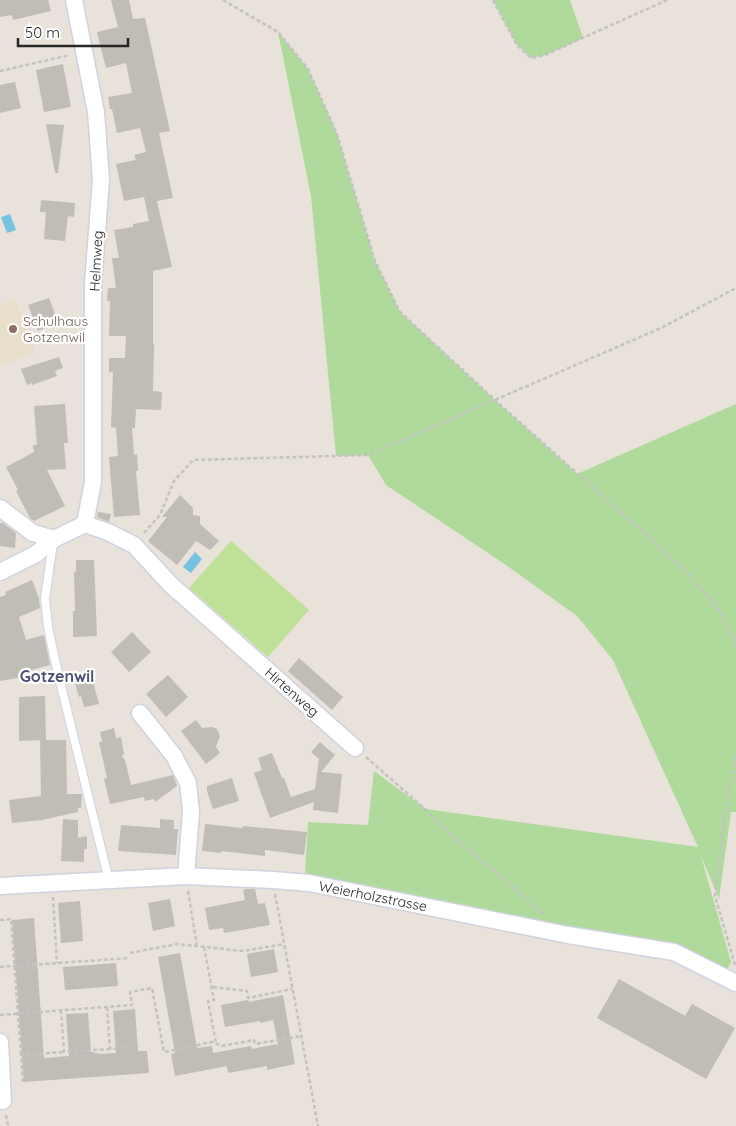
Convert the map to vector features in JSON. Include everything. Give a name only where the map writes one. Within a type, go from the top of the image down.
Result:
[{"type":"street","name":"Helmweg","points":[[74,0],[96,112],[101,180],[93,283],[93,482],[85,524]]},
{"type":"street","points":[[0,508],[33,533],[54,539]]},
{"type":"street","points":[[0,572],[36,554],[54,539],[85,524]]},
{"type":"street","name":"Hirtenweg","points":[[85,524],[108,532],[134,545],[171,586],[355,748]]},
{"type":"street","points":[[140,713],[174,756],[188,783],[191,812],[186,876]]},
{"type":"street","name":"Weierholzstrasse","points":[[0,886],[186,876],[309,883],[568,935],[674,952],[736,983]]},
{"type":"street","points":[[0,1042],[4,1101]]},
{"type":"lane","points":[[54,539],[45,598],[48,627],[109,881]]},
{"type":"path","points":[[223,0],[278,32],[308,69],[337,134],[375,261],[400,312],[495,400],[683,568],[721,612],[736,647]]},
{"type":"path","points":[[493,0],[517,45],[531,58],[545,55],[667,0]]},
{"type":"path","points":[[0,71],[84,52]]},
{"type":"path","points":[[134,545],[160,515],[174,481],[193,460],[368,455],[661,328],[736,288]]},
{"type":"path","points":[[355,748],[425,809],[448,832],[546,916]]},
{"type":"path","points":[[736,754],[726,807],[715,896],[736,969]]},
{"type":"path","points":[[186,876],[197,946]]},
{"type":"path","points":[[273,880],[318,1126]]},
{"type":"path","points":[[52,884],[57,963]]},
{"type":"path","points":[[0,920],[11,919],[23,1082]]},
{"type":"path","points":[[130,953],[177,944],[243,951],[284,944]]},
{"type":"path","points":[[204,947],[214,1000],[208,1001],[216,1043]]},
{"type":"path","points":[[0,967],[130,958]]},
{"type":"path","points":[[212,987],[247,991],[248,998],[292,989]]},
{"type":"path","points":[[0,1015],[132,1005],[130,992],[152,988],[164,1052],[212,1042],[222,1046],[254,1040],[255,1044],[301,1036]]},
{"type":"path","points":[[107,1007],[110,1049]]},
{"type":"path","points":[[61,1010],[64,1052]]},
{"type":"path","points":[[21,1056],[130,1047]]},
{"type":"shaded area","name":"Schulhaus Gotzenwil","points":[[15,299],[35,353],[0,366],[0,305]]},
{"type":"green space","points":[[493,0],[570,0],[583,38],[545,55],[531,58],[517,45]]},
{"type":"green space","points":[[278,32],[308,69],[337,134],[375,261],[400,312],[577,474],[736,404],[736,812],[731,812],[719,899],[701,856],[731,962],[728,968],[305,874],[308,822],[368,825],[374,771],[426,809],[698,847],[613,660],[577,616],[503,563],[386,485],[368,455],[336,456],[311,196]]},
{"type":"green space","points":[[231,541],[309,610],[268,657],[189,588]]},
{"type":"water","points":[[10,214],[16,230],[7,233],[1,217]]},
{"type":"water","points":[[195,552],[202,559],[191,573],[183,567]]},
{"type":"building","points":[[0,0],[48,0],[51,11],[13,20],[12,15],[0,17]]},
{"type":"building","points":[[111,0],[129,0],[133,19],[145,18],[170,131],[159,133],[173,198],[157,201],[172,267],[153,271],[153,391],[162,392],[161,410],[136,409],[135,428],[132,428],[134,455],[137,454],[138,471],[136,471],[140,515],[114,517],[109,457],[118,456],[116,428],[111,427],[113,372],[109,372],[109,358],[125,358],[126,336],[109,336],[110,301],[107,301],[108,288],[116,288],[112,258],[119,258],[114,230],[133,227],[133,224],[149,221],[144,197],[124,201],[116,164],[136,160],[134,155],[146,152],[140,128],[117,133],[112,109],[110,109],[108,97],[132,93],[126,63],[106,68],[97,32],[118,27]]},
{"type":"building","points":[[63,64],[71,107],[44,112],[36,70]]},
{"type":"building","points":[[15,82],[21,108],[0,113],[0,85]]},
{"type":"building","points":[[46,124],[64,125],[58,173],[55,173]]},
{"type":"building","points":[[41,200],[75,203],[74,217],[68,216],[65,241],[44,239],[46,212],[40,212]]},
{"type":"building","points":[[49,298],[56,317],[49,320],[52,325],[38,331],[28,305]]},
{"type":"building","points":[[59,357],[63,368],[55,371],[57,376],[27,385],[21,369]]},
{"type":"building","points":[[65,404],[68,443],[64,443],[66,469],[47,470],[65,506],[34,521],[30,518],[16,491],[18,490],[6,467],[34,452],[33,445],[37,445],[34,406]]},
{"type":"building","points":[[180,495],[193,508],[193,515],[200,516],[200,524],[219,541],[210,550],[196,541],[177,565],[148,541],[167,517],[162,517]]},
{"type":"building","points":[[98,512],[111,514],[109,522],[97,517]]},
{"type":"building","points":[[0,523],[3,523],[16,533],[15,548],[0,546]]},
{"type":"building","points":[[76,560],[94,560],[97,636],[73,637],[73,611],[75,611],[74,572],[76,572]]},
{"type":"building","points":[[32,580],[39,598],[40,608],[19,617],[26,640],[44,635],[50,665],[28,671],[28,676],[0,681],[0,597],[6,595],[5,592]]},
{"type":"building","points":[[132,632],[151,652],[129,672],[111,652]]},
{"type":"building","points":[[299,658],[343,697],[332,710],[288,671]]},
{"type":"building","points":[[91,674],[99,704],[84,707],[75,683],[78,682],[77,678]]},
{"type":"building","points":[[168,675],[188,697],[166,717],[146,694]]},
{"type":"building","points":[[45,696],[46,740],[19,741],[19,697]]},
{"type":"building","points":[[196,720],[202,728],[212,727],[217,729],[220,736],[216,747],[220,753],[206,764],[181,731]]},
{"type":"building","points":[[114,728],[116,738],[121,737],[124,754],[122,756],[125,760],[131,785],[173,775],[177,786],[155,802],[154,799],[145,801],[144,797],[110,804],[104,779],[107,778],[99,742],[102,742],[100,732]]},
{"type":"building","points":[[40,740],[66,740],[67,794],[82,794],[81,808],[78,808],[78,812],[42,820],[12,823],[9,800],[41,796]]},
{"type":"building","points":[[320,742],[335,755],[321,772],[342,774],[338,813],[313,810],[314,802],[270,818],[254,773],[262,770],[258,758],[272,753],[291,797],[315,789],[319,759],[311,752]]},
{"type":"building","points":[[232,778],[239,801],[213,809],[207,786]]},
{"type":"building","points":[[63,819],[78,820],[78,838],[87,836],[84,862],[61,861]]},
{"type":"building","points":[[160,819],[174,820],[174,829],[178,829],[176,855],[118,851],[121,825],[160,828]]},
{"type":"building","points":[[205,824],[307,832],[304,855],[265,850],[265,856],[221,851],[221,853],[202,851]]},
{"type":"building","points":[[255,889],[258,904],[265,903],[270,925],[224,933],[223,928],[209,930],[205,908],[245,900],[243,890]]},
{"type":"building","points":[[170,899],[175,926],[153,931],[148,903]]},
{"type":"building","points":[[80,901],[83,941],[61,943],[58,903]]},
{"type":"building","points":[[34,918],[44,1058],[69,1056],[66,1014],[88,1013],[91,1052],[101,1054],[116,1053],[113,1011],[135,1009],[138,1051],[147,1051],[149,1073],[24,1082],[12,920]]},
{"type":"building","points":[[274,949],[278,972],[251,977],[247,954]]},
{"type":"building","points":[[180,953],[197,1048],[212,1046],[213,1053],[251,1046],[252,1049],[278,1044],[273,1020],[225,1027],[221,1005],[283,995],[295,1064],[267,1070],[267,1066],[228,1073],[227,1066],[175,1076],[171,1054],[175,1053],[158,957]]},
{"type":"building","points":[[116,963],[118,986],[65,990],[63,967]]},
{"type":"building","points":[[619,979],[685,1016],[692,1004],[735,1028],[706,1079],[597,1018]]},
{"type":"place","name":"Schulhaus Gotzenwil","points":[[13,329]]},
{"type":"district","name":"Gotzenwil","points":[[57,676]]}]
